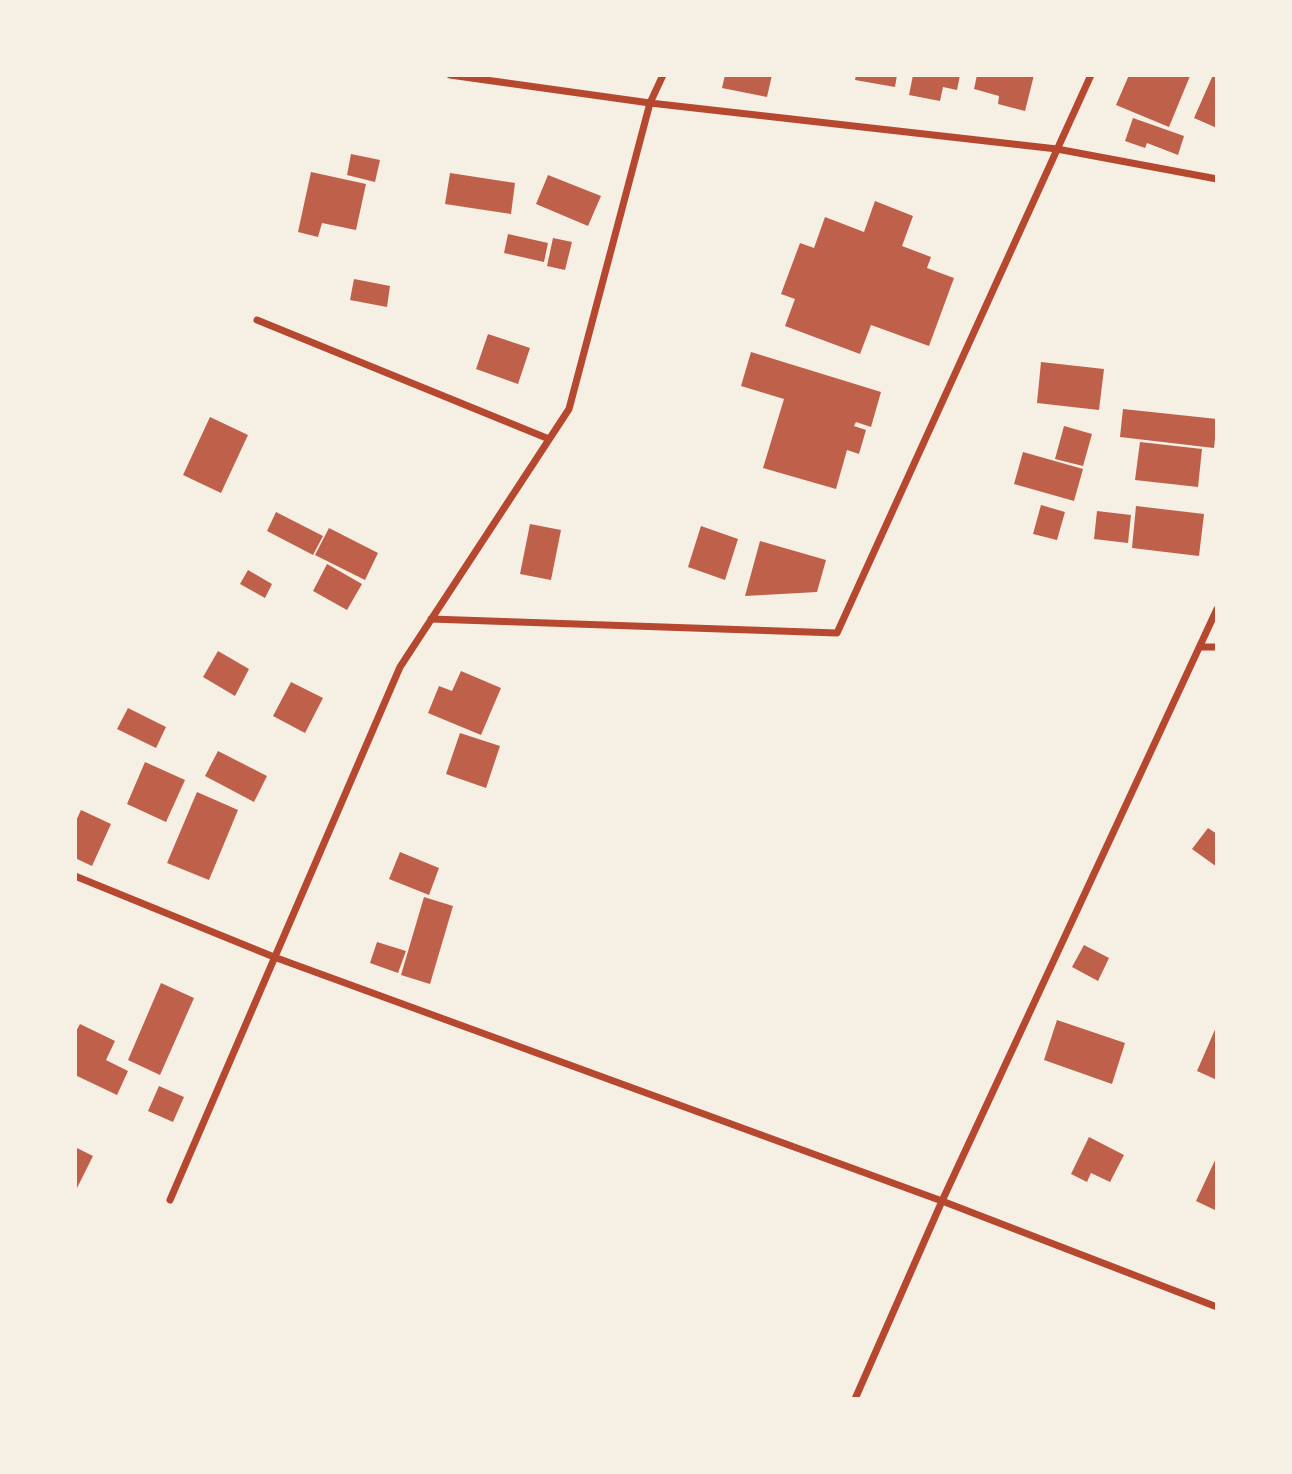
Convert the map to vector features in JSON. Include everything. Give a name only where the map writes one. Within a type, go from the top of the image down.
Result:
[{"type":"street","points":[[450,75],[650,103],[1057,149],[1217,178]]},
{"type":"street","points":[[170,1200],[400,667],[569,409],[650,103],[663,75]]},
{"type":"street","points":[[431,619],[837,633],[1091,75]]},
{"type":"street","points":[[257,320],[549,439]]},
{"type":"street","points":[[855,1399],[942,1200],[1217,609]]},
{"type":"street","points":[[1200,648],[1217,648]]},
{"type":"street","points":[[75,876],[274,957],[942,1200],[1217,1307]]},
{"type":"building","points":[[725,75],[772,75],[767,97],[722,88]]},
{"type":"building","points":[[856,75],[897,75],[895,87],[855,80]]},
{"type":"building","points":[[913,75],[960,75],[957,90],[943,87],[940,101],[909,95]]},
{"type":"building","points":[[977,75],[1034,75],[1025,111],[998,104],[999,96],[974,89]]},
{"type":"building","points":[[1129,75],[1190,76],[1169,127],[1116,105]]},
{"type":"building","points":[[1213,75],[1217,75],[1217,128],[1194,118]]},
{"type":"building","points":[[1133,118],[1184,136],[1178,155],[1147,143],[1145,148],[1125,141]]},
{"type":"building","points":[[351,154],[380,160],[375,182],[347,175]]},
{"type":"building","points":[[311,172],[366,184],[356,230],[322,223],[318,237],[298,232]]},
{"type":"building","points":[[450,173],[515,183],[511,214],[445,204]]},
{"type":"building","points":[[548,175],[601,196],[588,226],[536,204]]},
{"type":"building","points":[[875,201],[913,216],[902,246],[931,257],[927,268],[954,278],[929,346],[871,325],[860,354],[785,326],[795,299],[781,294],[800,243],[814,248],[825,217],[864,232]]},
{"type":"building","points":[[508,234],[548,243],[544,262],[504,253]]},
{"type":"building","points":[[553,238],[572,242],[565,270],[547,266]]},
{"type":"building","points":[[354,279],[390,286],[387,307],[350,300]]},
{"type":"building","points":[[488,334],[530,348],[518,384],[476,369]]},
{"type":"building","points":[[751,352],[881,392],[871,427],[856,422],[854,426],[866,430],[859,454],[847,450],[836,489],[763,468],[784,399],[741,386]]},
{"type":"building","points":[[1041,362],[1104,369],[1099,410],[1037,403]]},
{"type":"building","points":[[1123,409],[1217,419],[1214,448],[1120,437]]},
{"type":"building","points":[[210,417],[248,435],[221,493],[183,475]]},
{"type":"building","points":[[1064,426],[1092,434],[1083,466],[1055,459]]},
{"type":"building","points":[[1140,442],[1202,449],[1198,487],[1135,480]]},
{"type":"building","points":[[1023,452],[1083,469],[1074,501],[1014,484]]},
{"type":"building","points":[[1041,505],[1065,512],[1057,540],[1033,534]]},
{"type":"building","points":[[1136,506],[1204,514],[1199,556],[1132,548]]},
{"type":"building","points":[[1097,511],[1131,515],[1128,543],[1094,539]]},
{"type":"building","points":[[276,512],[323,536],[313,555],[267,531]]},
{"type":"building","points":[[530,524],[561,530],[551,580],[520,574]]},
{"type":"building","points":[[701,526],[738,539],[725,580],[688,567]]},
{"type":"building","points":[[329,528],[378,553],[365,580],[315,555]]},
{"type":"building","points":[[760,541],[826,560],[817,592],[745,596]]},
{"type":"building","points":[[327,564],[362,584],[347,610],[313,591]]},
{"type":"building","points":[[248,570],[272,584],[265,598],[240,584]]},
{"type":"building","points":[[218,651],[249,669],[235,696],[203,677]]},
{"type":"building","points":[[461,671],[501,688],[481,735],[428,713],[439,686],[452,691]]},
{"type":"building","points":[[291,682],[323,698],[305,733],[273,716]]},
{"type":"building","points":[[128,708],[166,727],[156,748],[117,729]]},
{"type":"building","points":[[460,733],[500,746],[486,788],[446,774]]},
{"type":"building","points":[[218,751],[267,776],[254,802],[205,776]]},
{"type":"building","points":[[145,762],[185,780],[166,822],[127,804]]},
{"type":"building","points":[[197,792],[238,810],[209,880],[167,863]]},
{"type":"building","points":[[81,810],[111,824],[92,866],[75,858],[75,823]]},
{"type":"building","points":[[1208,828],[1217,834],[1217,867],[1192,849]]},
{"type":"building","points":[[400,852],[439,868],[429,895],[389,879]]},
{"type":"building","points":[[424,897],[453,906],[430,984],[401,975]]},
{"type":"building","points":[[377,942],[406,951],[398,973],[370,963]]},
{"type":"building","points":[[1084,945],[1109,958],[1098,981],[1072,967]]},
{"type":"building","points":[[161,983],[194,998],[160,1075],[128,1060]]},
{"type":"building","points":[[1057,1020],[1125,1043],[1112,1084],[1044,1060]]},
{"type":"building","points":[[80,1024],[115,1041],[106,1060],[128,1071],[117,1095],[75,1075],[75,1033]]},
{"type":"building","points":[[1217,1025],[1217,1080],[1197,1071]]},
{"type":"building","points":[[159,1086],[184,1097],[173,1122],[148,1111]]},
{"type":"building","points":[[1089,1137],[1124,1155],[1110,1182],[1091,1173],[1087,1182],[1071,1174]]},
{"type":"building","points":[[75,1147],[93,1156],[75,1192]]},
{"type":"building","points":[[1217,1156],[1217,1211],[1196,1201]]}]
